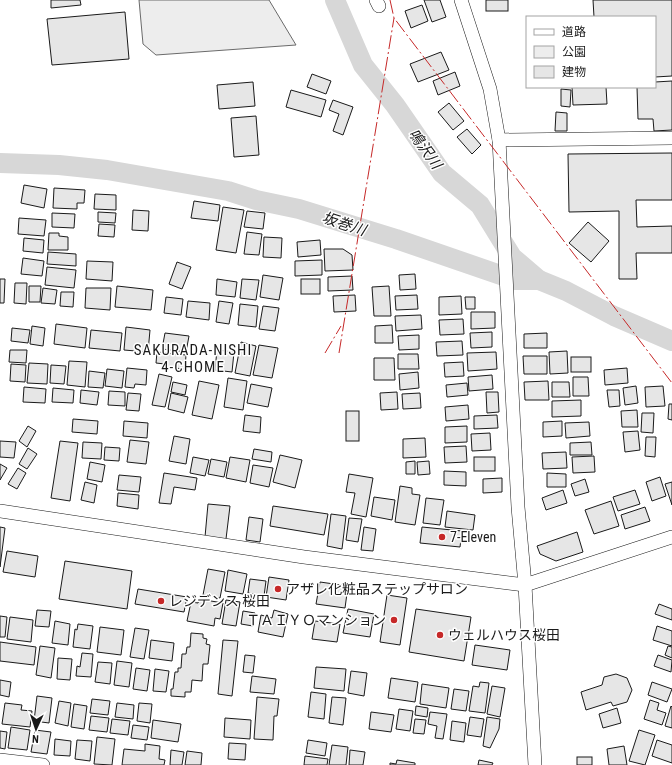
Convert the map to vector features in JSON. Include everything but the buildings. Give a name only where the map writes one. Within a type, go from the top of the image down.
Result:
[{"type":"street","points":[[461,0],[490,89],[499,140],[518,507],[525,585],[535,765]]},
{"type":"street","points":[[499,140],[672,138]]},
{"type":"street","points":[[0,511],[304,557],[525,585],[672,537]]},
{"type":"street","points":[[0,760],[42,765]]},
{"type":"green space","points":[[139,0],[269,0],[296,45],[156,55],[143,44]]},
{"type":"waterway","name":"鳴沢川","points":[[335,0],[363,65],[395,105],[442,173],[480,205],[512,257],[539,280]]},
{"type":"waterway","name":"坂巻川","points":[[0,163],[59,165],[107,170],[228,191],[256,200],[299,209],[396,239],[515,280],[539,280],[566,291],[614,316],[672,341]]},
{"type":"power","points":[[390,0],[394,18],[672,383]]},
{"type":"power","points":[[339,353],[394,18]]},
{"type":"power","points":[[325,353],[341,326]]},
{"type":"place","name":"7-Eleven","points":[[442,537]]},
{"type":"place","name":"アザレ化粧品ステップサロン","points":[[278,589]]},
{"type":"place","name":"レジデンス 桜田","points":[[161,601]]},
{"type":"place","name":"ＴＡＩＹＯマンション","points":[[394,620]]},
{"type":"place","name":"ウェルハウス桜田","points":[[440,635]]},
{"type":"district","name":"SAKURADA-NISHI 4-CHOME","points":[[193,358]]}]
